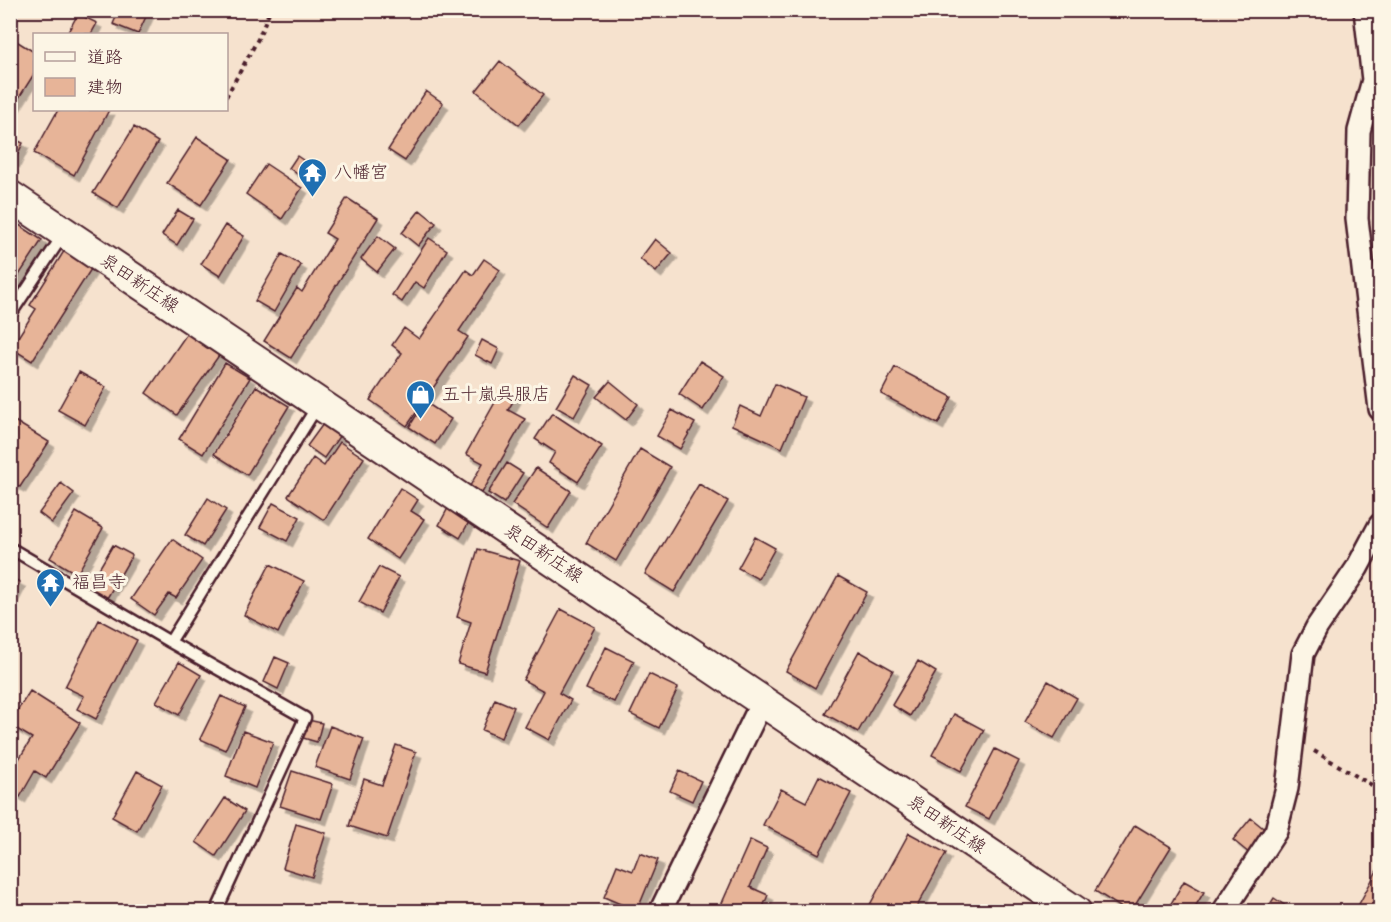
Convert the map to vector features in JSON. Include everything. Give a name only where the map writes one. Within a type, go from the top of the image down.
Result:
[{"type":"main road","name":"泉田新庄線","points":[[10,196],[1076,912]]},
{"type":"street","points":[[1365,10],[1374,102],[1359,131],[1357,219],[1380,409]]},
{"type":"street","points":[[1223,912],[1276,831],[1287,788],[1302,654],[1317,627],[1357,568],[1380,525]]},
{"type":"street","points":[[660,912],[763,700]]},
{"type":"lane","points":[[10,315],[64,232]]},
{"type":"lane","points":[[170,642],[320,403]]},
{"type":"lane","points":[[10,548],[305,718],[216,912]]},
{"type":"path","points":[[228,94],[258,39],[270,10]]},
{"type":"path","points":[[1293,738],[1380,790]]},
{"type":"building","points":[[119,10],[149,10],[138,33],[113,24]]},
{"type":"building","points":[[78,14],[97,23],[92,33],[68,32]]},
{"type":"building","points":[[10,37],[33,51],[33,76],[10,112]]},
{"type":"building","points":[[500,61],[543,95],[519,125],[476,91]]},
{"type":"building","points":[[426,91],[443,103],[405,161],[388,150]]},
{"type":"building","points":[[57,111],[108,111],[74,175],[34,153]]},
{"type":"building","points":[[134,127],[158,142],[118,208],[93,193]]},
{"type":"building","points":[[10,137],[23,143],[14,162],[10,160]]},
{"type":"building","points":[[197,137],[231,159],[201,205],[167,183]]},
{"type":"building","points":[[297,156],[316,169],[307,181],[289,168]]},
{"type":"building","points":[[266,164],[302,188],[282,219],[246,194]]},
{"type":"building","points":[[347,198],[378,218],[291,358],[264,341],[297,288],[302,292],[335,239],[325,233]]},
{"type":"building","points":[[178,210],[193,219],[177,245],[162,235]]},
{"type":"building","points":[[420,210],[436,223],[418,246],[402,233]]},
{"type":"building","points":[[10,219],[42,240],[10,289]]},
{"type":"building","points":[[225,225],[244,236],[220,276],[201,264]]},
{"type":"building","points":[[378,236],[395,249],[377,272],[361,259]]},
{"type":"building","points":[[429,238],[447,250],[424,288],[415,282],[402,302],[392,295]]},
{"type":"building","points":[[655,239],[672,253],[656,272],[640,259]]},
{"type":"building","points":[[66,248],[93,266],[32,361],[11,348],[36,309],[30,305]]},
{"type":"building","points":[[282,254],[301,265],[274,312],[255,301]]},
{"type":"building","points":[[484,259],[500,270],[459,331],[468,337],[407,426],[370,400],[402,353],[392,345],[404,328],[419,339],[466,270],[473,275]]},
{"type":"building","points":[[188,332],[220,354],[177,415],[146,393]]},
{"type":"building","points":[[482,340],[499,349],[492,364],[475,355]]},
{"type":"building","points":[[700,361],[724,376],[703,410],[679,394]]},
{"type":"building","points":[[225,363],[250,378],[203,454],[179,439]]},
{"type":"building","points":[[895,367],[952,397],[938,424],[881,394]]},
{"type":"building","points":[[79,372],[106,387],[85,425],[58,410]]},
{"type":"building","points":[[575,375],[592,385],[574,417],[556,407]]},
{"type":"building","points":[[610,381],[638,404],[626,420],[596,397]]},
{"type":"building","points":[[775,384],[804,397],[782,448],[732,425],[740,406],[761,416]]},
{"type":"building","points":[[256,386],[289,406],[247,475],[214,454]]},
{"type":"building","points":[[502,390],[515,398],[508,410],[525,419],[482,493],[470,486],[483,463],[466,454]]},
{"type":"building","points":[[425,402],[451,419],[435,444],[409,427]]},
{"type":"building","points":[[672,410],[695,423],[680,449],[657,436]]},
{"type":"building","points":[[552,413],[602,446],[578,482],[549,463],[555,452],[535,439]]},
{"type":"building","points":[[13,420],[49,442],[20,487],[10,482],[10,425]]},
{"type":"building","points":[[323,424],[340,435],[324,458],[307,446]]},
{"type":"building","points":[[340,442],[364,458],[324,520],[288,496],[313,458],[324,466]]},
{"type":"building","points":[[640,449],[670,467],[616,561],[586,543]]},
{"type":"building","points":[[507,463],[523,473],[504,503],[488,493]]},
{"type":"building","points":[[536,468],[571,491],[548,528],[512,504]]},
{"type":"building","points":[[61,483],[74,493],[52,523],[39,513]]},
{"type":"building","points":[[699,484],[728,501],[674,592],[645,574]]},
{"type":"building","points":[[400,488],[418,500],[411,511],[424,519],[398,559],[368,539]]},
{"type":"building","points":[[208,498],[226,510],[203,546],[185,535]]},
{"type":"building","points":[[273,503],[300,517],[287,541],[260,527]]},
{"type":"building","points":[[448,508],[470,520],[460,538],[439,525]]},
{"type":"building","points":[[76,512],[103,528],[77,574],[50,558]]},
{"type":"building","points":[[755,537],[775,548],[758,579],[738,568]]},
{"type":"building","points":[[172,539],[202,560],[176,598],[169,594],[154,615],[131,599]]},
{"type":"building","points":[[113,545],[132,555],[106,600],[87,589]]},
{"type":"building","points":[[478,549],[520,561],[485,672],[458,664],[471,622],[457,617]]},
{"type":"building","points":[[270,564],[304,581],[278,633],[244,615]]},
{"type":"building","points":[[379,567],[399,577],[380,613],[359,602]]},
{"type":"building","points":[[838,576],[867,592],[815,688],[786,671]]},
{"type":"building","points":[[10,577],[20,582],[10,601]]},
{"type":"building","points":[[561,609],[595,627],[559,693],[571,700],[549,740],[525,727],[544,691],[523,680]]},
{"type":"building","points":[[99,620],[137,640],[96,719],[77,709],[84,696],[65,687]]},
{"type":"building","points":[[606,647],[634,661],[614,702],[586,689]]},
{"type":"building","points":[[859,651],[893,670],[858,732],[825,714]]},
{"type":"building","points":[[275,657],[289,663],[278,689],[264,682]]},
{"type":"building","points":[[918,661],[936,672],[910,716],[892,705]]},
{"type":"building","points":[[179,662],[201,675],[179,715],[156,702]]},
{"type":"building","points":[[649,674],[678,688],[659,728],[630,714]]},
{"type":"building","points":[[1048,681],[1077,698],[1054,738],[1025,722]]},
{"type":"building","points":[[30,691],[80,723],[46,778],[35,771],[20,797],[10,791],[10,754],[19,759],[32,738],[10,725],[10,722]]},
{"type":"building","points":[[221,696],[245,707],[225,750],[200,739]]},
{"type":"building","points":[[495,699],[514,707],[501,738],[482,730]]},
{"type":"building","points":[[954,714],[984,730],[961,771],[932,755]]},
{"type":"building","points":[[308,720],[322,723],[317,742],[303,738]]},
{"type":"building","points":[[330,726],[364,739],[350,779],[315,767]]},
{"type":"building","points":[[243,731],[273,742],[255,788],[226,776]]},
{"type":"building","points":[[396,745],[416,752],[387,838],[349,826],[364,779],[382,785]]},
{"type":"building","points":[[995,749],[1019,761],[989,819],[965,807]]},
{"type":"building","points":[[137,771],[162,785],[137,831],[112,817]]},
{"type":"building","points":[[292,771],[333,784],[321,819],[280,806]]},
{"type":"building","points":[[679,771],[701,781],[692,801],[670,791]]},
{"type":"building","points":[[819,776],[851,793],[819,854],[763,825],[781,789],[806,802]]},
{"type":"building","points":[[225,798],[245,811],[216,856],[196,842]]},
{"type":"building","points":[[1251,818],[1268,832],[1250,854],[1233,840]]},
{"type":"building","points":[[296,824],[326,833],[312,877],[283,868]]},
{"type":"building","points":[[1135,825],[1171,847],[1131,912],[1128,912],[1095,891]]},
{"type":"building","points":[[909,833],[946,853],[914,912],[866,912]]},
{"type":"building","points":[[750,840],[767,848],[750,887],[768,895],[761,912],[718,912]]},
{"type":"building","points":[[640,853],[658,860],[637,911],[604,897],[617,865],[633,871]]},
{"type":"building","points":[[1380,865],[1380,912],[1367,912],[1358,906]]},
{"type":"building","points":[[1184,881],[1204,892],[1192,912],[1166,912]]},
{"type":"building","points":[[1274,898],[1295,912],[1265,912]]},
{"type":"place","name":"八幡宮","points":[[313,198]]},
{"type":"place","name":"五十嵐呉服店","points":[[421,420]]},
{"type":"place","name":"福昌寺","points":[[51,608]]}]
